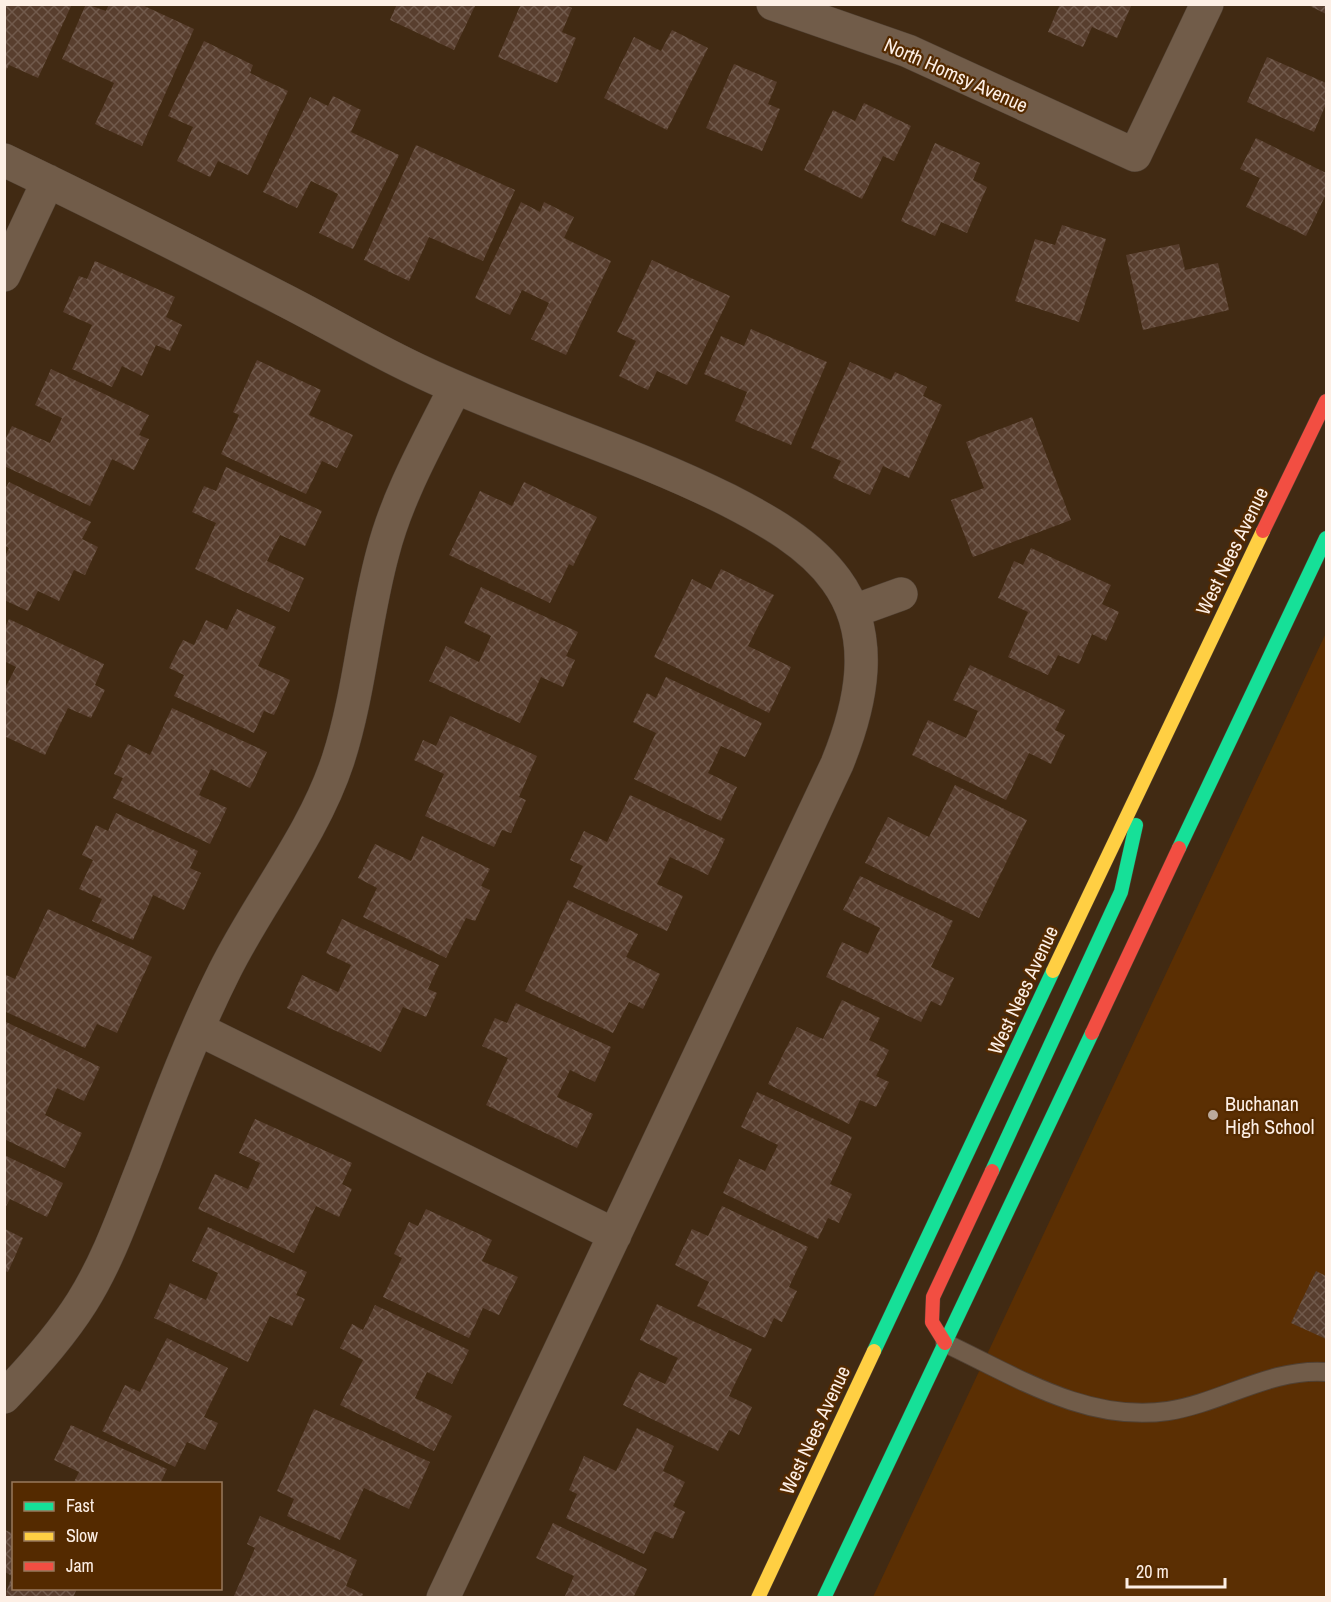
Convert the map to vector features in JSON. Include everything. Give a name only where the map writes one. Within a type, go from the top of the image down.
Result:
[{"type":"main road","name":"West Nees Avenue","points":[[758,1598],[1147,771],[1326,401]]},
{"type":"main road","points":[[824,1598],[1326,538]]},
{"type":"main road","points":[[945,1342],[931,1323],[930,1310],[933,1296],[1121,892],[1147,771]]},
{"type":"street","name":"North Homsy Avenue","points":[[773,4],[908,51],[1135,155],[1207,4]]},
{"type":"street","points":[[4,160],[455,388],[682,477],[752,513],[805,547],[836,579],[854,610],[861,660],[861,687],[852,727],[837,764],[443,1598]]},
{"type":"street","points":[[4,275],[48,181]]},
{"type":"street","points":[[4,1398],[50,1348],[83,1300],[107,1255],[198,1029],[224,972],[258,909],[302,838],[337,762],[359,682],[383,551],[401,499],[455,388]]},
{"type":"street","points":[[854,610],[901,594]]},
{"type":"street","points":[[198,1029],[615,1235]]},
{"type":"lane","points":[[945,1342],[1065,1400],[1103,1409],[1133,1412],[1169,1411],[1288,1374],[1326,1372]]},
{"type":"shaded area","name":"Buchanan High School","points":[[1326,633],[1326,1597],[873,1597]]},
{"type":"building","points":[[4,4],[72,4],[38,78],[9,65],[4,74]]},
{"type":"building","points":[[86,4],[106,11],[109,4],[140,4],[194,29],[142,146],[95,124],[114,83],[62,59]]},
{"type":"building","points":[[397,4],[476,4],[454,50],[390,20]]},
{"type":"building","points":[[521,4],[563,4],[572,8],[562,32],[576,38],[557,83],[498,57]]},
{"type":"building","points":[[1060,4],[1132,4],[1117,38],[1092,27],[1083,47],[1048,32]]},
{"type":"building","points":[[1311,4],[1326,4],[1326,14],[1310,6]]},
{"type":"building","points":[[672,30],[708,48],[667,130],[604,98],[634,37],[661,51]]},
{"type":"building","points":[[204,41],[253,65],[250,73],[288,91],[248,175],[218,161],[210,177],[177,161],[193,127],[168,116]]},
{"type":"building","points":[[1267,57],[1326,83],[1326,104],[1314,132],[1247,102]]},
{"type":"building","points":[[734,64],[777,82],[768,104],[780,109],[762,151],[706,128]]},
{"type":"building","points":[[333,96],[361,110],[351,132],[399,155],[353,249],[319,233],[338,194],[311,181],[297,208],[263,192],[310,97],[328,106]]},
{"type":"building","points":[[864,103],[911,126],[894,161],[883,156],[862,199],[804,170],[833,110],[855,121]]},
{"type":"building","points":[[1256,138],[1326,173],[1326,194],[1306,236],[1246,207],[1260,178],[1240,169]]},
{"type":"building","points":[[935,143],[980,163],[973,180],[987,187],[967,233],[941,222],[935,236],[901,221]]},
{"type":"building","points":[[416,145],[515,190],[483,261],[429,237],[409,281],[364,260]]},
{"type":"building","points":[[521,202],[540,212],[544,202],[574,217],[564,238],[611,261],[566,355],[531,339],[549,303],[522,290],[510,315],[475,298]]},
{"type":"building","points":[[1062,225],[1106,239],[1079,322],[1015,301],[1035,239],[1055,245]]},
{"type":"building","points":[[1179,244],[1185,270],[1218,263],[1229,310],[1143,330],[1126,255]]},
{"type":"building","points":[[652,260],[730,296],[687,385],[657,371],[648,390],[619,376],[636,341],[617,332]]},
{"type":"building","points":[[95,261],[175,297],[166,317],[182,325],[170,351],[156,345],[142,376],[122,366],[112,387],[72,369],[92,325],[63,312],[79,276],[87,279]]},
{"type":"building","points":[[751,329],[827,362],[791,445],[735,421],[747,392],[704,374],[721,336],[744,346]]},
{"type":"building","points":[[257,360],[321,390],[309,415],[353,435],[337,468],[322,461],[306,494],[221,454],[239,415],[233,412]]},
{"type":"building","points":[[850,362],[891,380],[895,372],[927,387],[923,396],[942,405],[909,478],[883,466],[870,495],[833,478],[841,461],[811,448]]},
{"type":"building","points":[[51,369],[149,415],[139,435],[149,439],[134,470],[112,459],[90,506],[4,466],[4,442],[12,426],[50,443],[62,418],[35,405]]},
{"type":"building","points":[[1032,417],[1071,520],[973,557],[951,500],[984,488],[966,442]]},
{"type":"building","points":[[226,467],[322,511],[305,546],[280,535],[267,561],[304,578],[289,612],[195,569],[216,523],[192,512],[204,486],[216,491]]},
{"type":"building","points":[[9,482],[91,522],[82,539],[98,547],[85,575],[74,570],[59,601],[38,591],[28,611],[4,600],[4,558],[9,548],[4,545],[4,491]]},
{"type":"building","points":[[524,482],[597,517],[573,566],[569,564],[550,603],[449,555],[480,491],[512,506]]},
{"type":"building","points":[[1031,548],[1111,585],[1102,604],[1119,612],[1106,641],[1092,634],[1079,664],[1058,655],[1048,675],[1008,657],[1028,612],[998,598],[1014,561],[1023,565]]},
{"type":"building","points":[[721,569],[774,595],[748,646],[791,667],[769,713],[654,657],[692,579],[711,589]]},
{"type":"building","points":[[481,587],[578,632],[566,656],[575,660],[563,687],[541,677],[520,723],[429,681],[446,646],[479,662],[491,636],[464,623]]},
{"type":"building","points":[[237,609],[276,627],[258,666],[290,680],[274,715],[264,711],[254,733],[174,696],[184,675],[169,668],[183,640],[194,645],[206,620],[227,630]]},
{"type":"building","points":[[9,619],[104,664],[95,685],[105,690],[91,718],[68,708],[45,755],[4,736],[4,690],[16,667],[4,661],[4,630]]},
{"type":"building","points":[[970,665],[1065,710],[1055,730],[1065,735],[1051,764],[1029,753],[1006,800],[912,755],[928,720],[966,738],[978,711],[953,700]]},
{"type":"building","points":[[666,677],[762,723],[745,757],[721,746],[708,773],[737,787],[721,821],[634,779],[656,733],[633,722],[647,693],[656,698]]},
{"type":"building","points":[[172,708],[267,752],[250,788],[211,769],[199,795],[227,808],[210,844],[113,798],[123,778],[114,774],[128,744],[150,755]]},
{"type":"building","points":[[450,716],[537,756],[519,797],[526,800],[511,833],[502,830],[494,847],[425,816],[444,774],[414,760],[423,740],[436,746]]},
{"type":"building","points":[[955,785],[1027,820],[979,918],[865,863],[888,817],[929,837]]},
{"type":"building","points":[[630,795],[725,839],[708,875],[670,857],[657,884],[683,896],[667,931],[573,887],[583,866],[570,860],[584,831],[607,842]]},
{"type":"building","points":[[116,813],[198,851],[190,868],[201,873],[184,910],[153,895],[133,940],[92,921],[102,899],[79,889],[93,860],[82,855],[96,825],[108,831]]},
{"type":"building","points":[[422,836],[490,869],[481,886],[490,890],[475,921],[466,918],[446,958],[363,917],[377,888],[358,878],[375,844],[411,861]]},
{"type":"building","points":[[860,876],[953,921],[931,967],[954,978],[941,1006],[931,1001],[921,1022],[826,977],[842,942],[868,954],[880,928],[843,910]]},
{"type":"building","points":[[568,900],[638,934],[626,957],[660,974],[643,1009],[629,1002],[613,1033],[525,991]]},
{"type":"building","points":[[48,909],[152,957],[117,1033],[97,1024],[85,1048],[4,1011],[4,974],[15,979]]},
{"type":"building","points":[[342,919],[439,965],[428,989],[437,993],[426,1017],[403,1007],[381,1052],[287,1008],[302,975],[338,992],[351,965],[326,953]]},
{"type":"building","points":[[842,1000],[880,1018],[869,1040],[889,1050],[876,1076],[889,1082],[876,1107],[860,1100],[849,1124],[768,1084],[797,1027],[823,1039]]},
{"type":"building","points":[[516,1003],[611,1047],[595,1082],[570,1070],[557,1097],[593,1114],[577,1148],[486,1105],[508,1058],[482,1046],[495,1018],[507,1023]]},
{"type":"building","points":[[4,1021],[100,1067],[84,1101],[57,1088],[45,1115],[82,1133],[65,1168],[4,1139]]},
{"type":"building","points":[[757,1092],[852,1137],[830,1184],[852,1194],[839,1223],[828,1218],[818,1239],[723,1193],[739,1159],[765,1171],[778,1145],[741,1127]]},
{"type":"building","points":[[255,1119],[352,1163],[342,1184],[352,1189],[339,1217],[316,1206],[294,1253],[198,1209],[215,1174],[248,1189],[260,1163],[239,1153]]},
{"type":"building","points":[[4,1155],[63,1183],[47,1217],[10,1199],[4,1210]]},
{"type":"building","points":[[722,1206],[808,1247],[789,1287],[797,1291],[782,1322],[774,1318],[765,1338],[697,1306],[709,1282],[675,1265],[692,1229],[708,1236]]},
{"type":"building","points":[[426,1209],[492,1240],[482,1261],[518,1277],[499,1315],[483,1308],[469,1338],[383,1297],[402,1258],[394,1254],[409,1222],[418,1226]]},
{"type":"building","points":[[208,1227],[307,1272],[296,1295],[305,1299],[292,1326],[270,1316],[248,1362],[154,1318],[170,1283],[206,1300],[218,1273],[192,1261]]},
{"type":"building","points":[[5,1229],[23,1238],[8,1272],[5,1271]]},
{"type":"building","points":[[1316,1271],[1326,1276],[1326,1339],[1291,1323]]},
{"type":"building","points":[[657,1304],[752,1349],[729,1396],[752,1407],[739,1435],[729,1430],[718,1451],[623,1405],[639,1372],[665,1384],[678,1358],[640,1340]]},
{"type":"building","points":[[375,1305],[469,1350],[452,1384],[427,1372],[415,1398],[452,1416],[434,1451],[340,1405],[363,1360],[340,1348],[352,1324],[363,1330]]},
{"type":"building","points":[[167,1338],[228,1368],[204,1417],[218,1423],[205,1450],[187,1442],[175,1467],[102,1431],[125,1385],[140,1392]]},
{"type":"building","points":[[314,1409],[430,1462],[409,1509],[364,1488],[340,1540],[287,1516],[294,1499],[277,1491]]},
{"type":"building","points":[[71,1425],[167,1469],[161,1482],[74,1482],[79,1472],[54,1460]]},
{"type":"building","points":[[637,1428],[674,1446],[663,1471],[685,1482],[673,1506],[685,1512],[673,1539],[655,1531],[644,1554],[566,1518],[577,1494],[569,1490],[584,1456],[616,1471]]},
{"type":"building","points":[[260,1516],[357,1560],[346,1586],[363,1594],[362,1598],[233,1598],[255,1548],[247,1544]]},
{"type":"building","points":[[553,1523],[647,1569],[633,1598],[564,1598],[574,1576],[536,1558]]},
{"type":"building","points":[[5,1530],[12,1533],[12,1576],[5,1572]]},
{"type":"building","points":[[12,1576],[12,1590],[76,1590],[73,1598],[4,1598]]},
{"type":"traffic: fast","points":[[1179,848],[1326,538]]},
{"type":"traffic: fast","points":[[992,1171],[1121,892],[1136,825]]},
{"type":"traffic: fast","points":[[874,1351],[1053,971]]},
{"type":"traffic: fast","points":[[824,1598],[1092,1033]]},
{"type":"traffic: slow","points":[[1053,971],[1263,531]]},
{"type":"traffic: slow","points":[[758,1598],[874,1351]]},
{"type":"traffic: jam","points":[[1263,531],[1326,401]]},
{"type":"traffic: jam","points":[[1092,1033],[1179,848]]},
{"type":"traffic: jam","points":[[945,1343],[932,1322],[933,1297],[992,1171]]},
{"type":"place","name":"Buchanan High School","points":[[1213,1115]]}]
